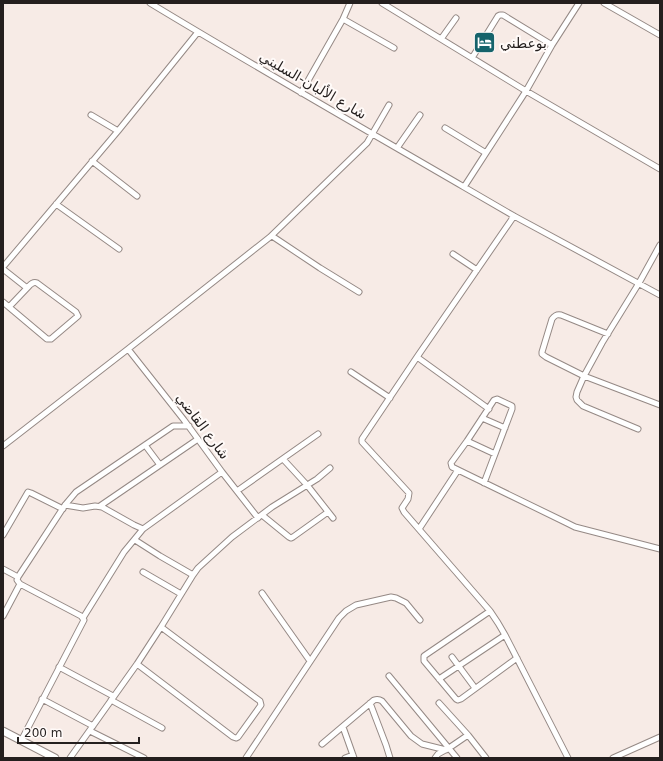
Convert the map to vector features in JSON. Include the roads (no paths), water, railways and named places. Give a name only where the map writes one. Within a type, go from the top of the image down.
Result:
[{"type":"main road","points":[[3,731],[55,758]]},
{"type":"street","name":"شارع الألبان-السليني","points":[[150,3],[301,93],[514,216],[660,295]]},
{"type":"street","points":[[301,93],[343,19],[350,3]]},
{"type":"street","points":[[382,3],[526,91],[660,169]]},
{"type":"street","points":[[464,187],[526,91],[552,45],[579,3]]},
{"type":"street","points":[[604,3],[660,35]]},
{"type":"street","points":[[472,58],[500,15],[507,17],[552,45]]},
{"type":"street","points":[[441,39],[456,18]]},
{"type":"street","points":[[343,19],[394,48]]},
{"type":"street","points":[[78,316],[76,312],[37,283],[32,283],[27,288],[3,268],[118,131],[198,32]]},
{"type":"street","points":[[3,446],[272,236],[367,143],[388,104]]},
{"type":"street","points":[[91,115],[118,131]]},
{"type":"street","points":[[397,148],[420,115]]},
{"type":"street","points":[[445,128],[486,153]]},
{"type":"street","points":[[92,162],[137,196]]},
{"type":"street","points":[[56,204],[119,249]]},
{"type":"street","points":[[514,216],[417,356],[362,439],[362,442],[409,493],[408,499],[402,510],[490,611],[498,623],[568,758]]},
{"type":"street","points":[[272,236],[359,292]]},
{"type":"street","points":[[638,429],[583,406],[576,398],[584,376],[660,245]]},
{"type":"street","points":[[453,254],[477,270]]},
{"type":"street","points":[[9,307],[34,283],[78,316]]},
{"type":"street","points":[[3,302],[47,339],[51,339],[78,316]]},
{"type":"street","points":[[608,334],[561,315],[557,315],[552,319],[542,354],[584,376],[660,405]]},
{"type":"street","name":"شارع القاضي","points":[[128,349],[189,426],[237,491],[260,516],[291,538],[328,512]]},
{"type":"street","points":[[417,356],[489,408]]},
{"type":"street","points":[[351,372],[390,398]]},
{"type":"street","points":[[484,483],[512,409],[512,406],[497,399],[494,400],[451,464],[452,467],[484,483],[575,527],[660,549]]},
{"type":"street","points":[[482,418],[505,428]]},
{"type":"street","points":[[83,618],[20,584],[17,580],[18,577],[64,507],[76,492],[173,426],[189,426]]},
{"type":"street","points":[[237,491],[318,434]]},
{"type":"street","points":[[3,535],[28,492],[64,507],[83,508],[100,506],[198,439]]},
{"type":"street","points":[[467,441],[495,454]]},
{"type":"street","points":[[145,446],[160,465]]},
{"type":"street","points":[[283,459],[307,485],[333,518]]},
{"type":"street","points":[[70,758],[137,664],[196,570],[221,547],[260,516],[317,479],[330,468]]},
{"type":"street","points":[[419,529],[458,470]]},
{"type":"street","points":[[22,741],[42,699],[83,623],[83,618],[124,552],[143,529],[222,472]]},
{"type":"street","points":[[100,506],[143,529]]},
{"type":"street","points":[[135,540],[192,575]]},
{"type":"street","points":[[3,569],[18,577]]},
{"type":"street","points":[[144,572],[181,594]]},
{"type":"street","points":[[3,616],[20,584]]},
{"type":"street","points":[[262,593],[310,661]]},
{"type":"street","points":[[246,758],[339,618],[346,611],[356,605],[391,597],[406,603],[420,620]]},
{"type":"street","points":[[490,611],[424,656],[424,661],[457,699],[460,699],[517,658]]},
{"type":"street","points":[[137,664],[236,738],[261,705],[260,701],[161,627]]},
{"type":"street","points":[[439,679],[505,635]]},
{"type":"street","points":[[452,657],[475,688]]},
{"type":"street","points":[[59,667],[162,728]]},
{"type":"street","points":[[389,676],[457,758]]},
{"type":"street","points":[[42,699],[93,726]]},
{"type":"street","points":[[322,744],[374,700],[380,700],[411,736],[422,744],[448,749]]},
{"type":"street","points":[[370,704],[390,758]]},
{"type":"street","points":[[440,704],[468,735],[486,758]]},
{"type":"street","points":[[343,727],[353,757],[345,758]]},
{"type":"street","points":[[90,730],[144,758]]},
{"type":"street","points":[[435,758],[438,754],[468,735]]},
{"type":"street","points":[[613,758],[660,737]]},
{"type":"place","name":"بوعطني","points":[[485,43]]}]
